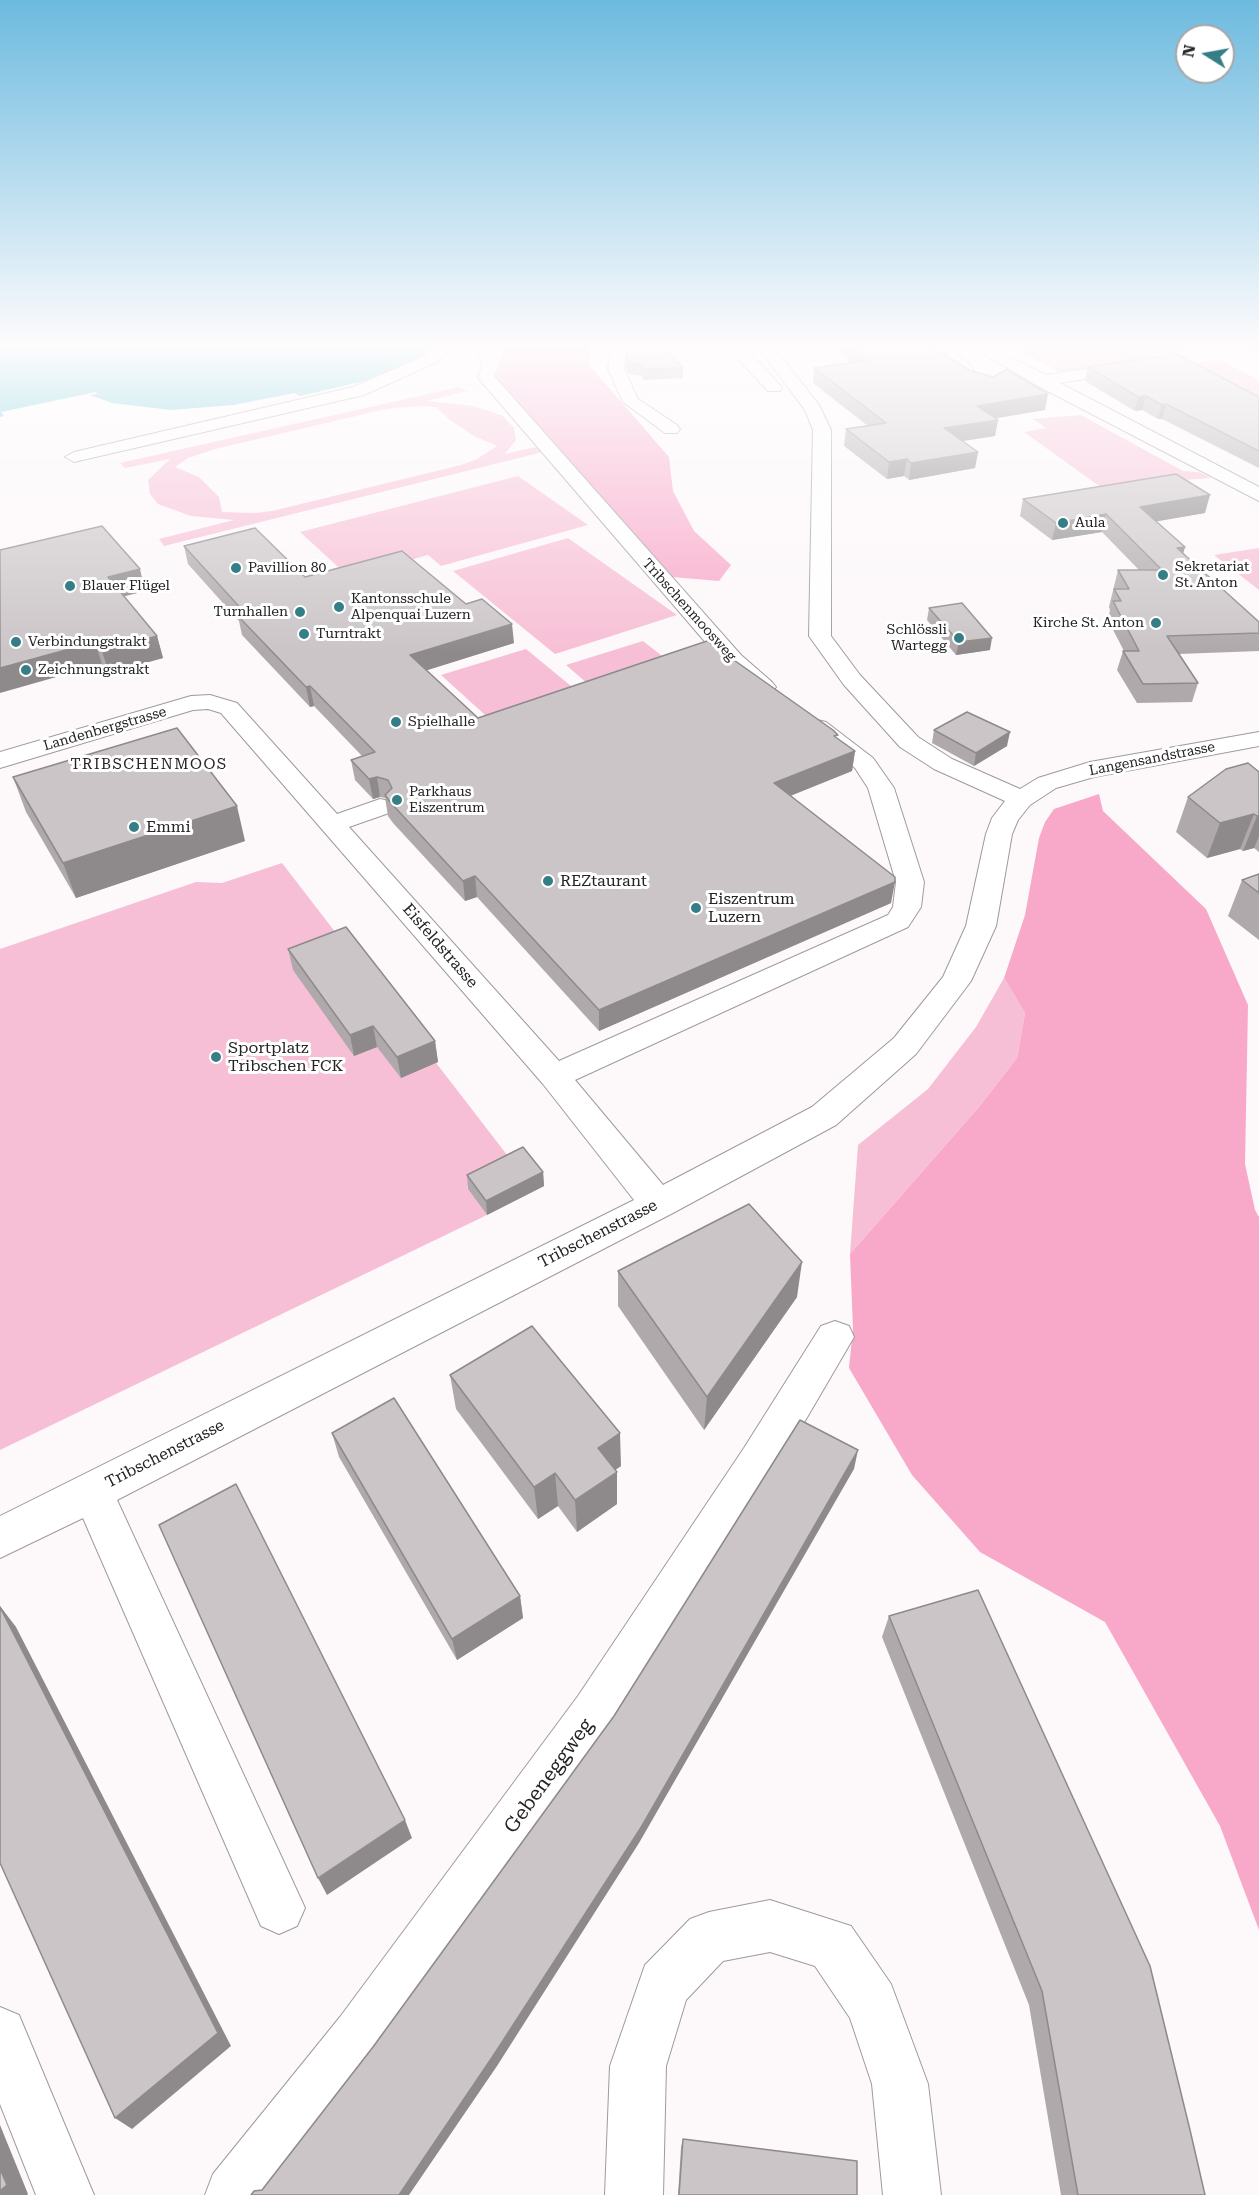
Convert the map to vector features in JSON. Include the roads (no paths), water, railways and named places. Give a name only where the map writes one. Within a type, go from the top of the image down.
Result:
[{"type":"street","points":[[74,457],[115,447]]},
{"type":"street","name":"Tribschenmoosweg","points":[[547,447],[733,660],[788,707],[841,743],[864,763],[881,788],[910,882],[907,907],[898,921],[554,1076]]},
{"type":"street","points":[[822,447],[820,636],[852,680],[909,742],[943,764],[1021,799]]},
{"type":"street","points":[[1169,447],[1259,495]]},
{"type":"street","points":[[1227,478],[1259,470]]},
{"type":"street","name":"Landenbergstrasse","points":[[0,760],[191,703],[210,702]]},
{"type":"street","name":"Eisfeldstrasse","points":[[210,702],[229,708],[333,824],[554,1076],[658,1204]]},
{"type":"street","name":"Langensandstrasse","points":[[1047,783],[1090,770],[1259,739]]},
{"type":"street","points":[[1233,744],[1259,762]]},
{"type":"street","name":"Tribschenstrasse","points":[[0,1538],[658,1204],[824,1116],[864,1084],[905,1046],[956,981],[981,926],[999,834],[1005,818],[1021,799],[1047,783]]},
{"type":"street","points":[[333,824],[380,807]]},
{"type":"street","name":"Gebeneggweg","points":[[234,2195],[358,2036],[595,1713],[759,1461],[835,1337]]},
{"type":"street","points":[[92,1491],[279,1908]]},
{"type":"street","points":[[634,2195],[638,2066],[664,1984],[710,1938],[770,1926],[832,1945],[872,2003],[900,2084],[912,2195]]},
{"type":"street","points":[[0,2034],[64,2195]]},
{"type":"place","name":"Aula","points":[[1063,523]]},
{"type":"place","name":"Pavillion 80","points":[[236,568]]},
{"type":"place","name":"Sekretariat St. Anton","points":[[1163,575]]},
{"type":"place","name":"Blauer Flügel","points":[[70,586]]},
{"type":"place","name":"Kantonsschule Alpenquai Luzern","points":[[339,607]]},
{"type":"place","name":"Turnhallen","points":[[300,612]]},
{"type":"place","name":"Kirche St. Anton","points":[[1156,623]]},
{"type":"place","name":"Turntrakt","points":[[304,634]]},
{"type":"place","name":"Schlössli Wartegg","points":[[959,638]]},
{"type":"place","name":"Verbindungstrakt","points":[[16,642]]},
{"type":"place","name":"Zeichnungstrakt","points":[[26,670]]},
{"type":"place","name":"Spielhalle","points":[[396,722]]},
{"type":"place","name":"Parkhaus Eiszentrum","points":[[397,800]]},
{"type":"place","name":"Emmi","points":[[134,827]]},
{"type":"place","name":"REZtaurant","points":[[548,881]]},
{"type":"place","name":"Eiszentrum Luzern","points":[[696,908]]},
{"type":"place","name":"Sportplatz Tribschen FCK","points":[[216,1057]]},
{"type":"district","name":"TRIBSCHENMOOS","points":[[149,765]]}]
